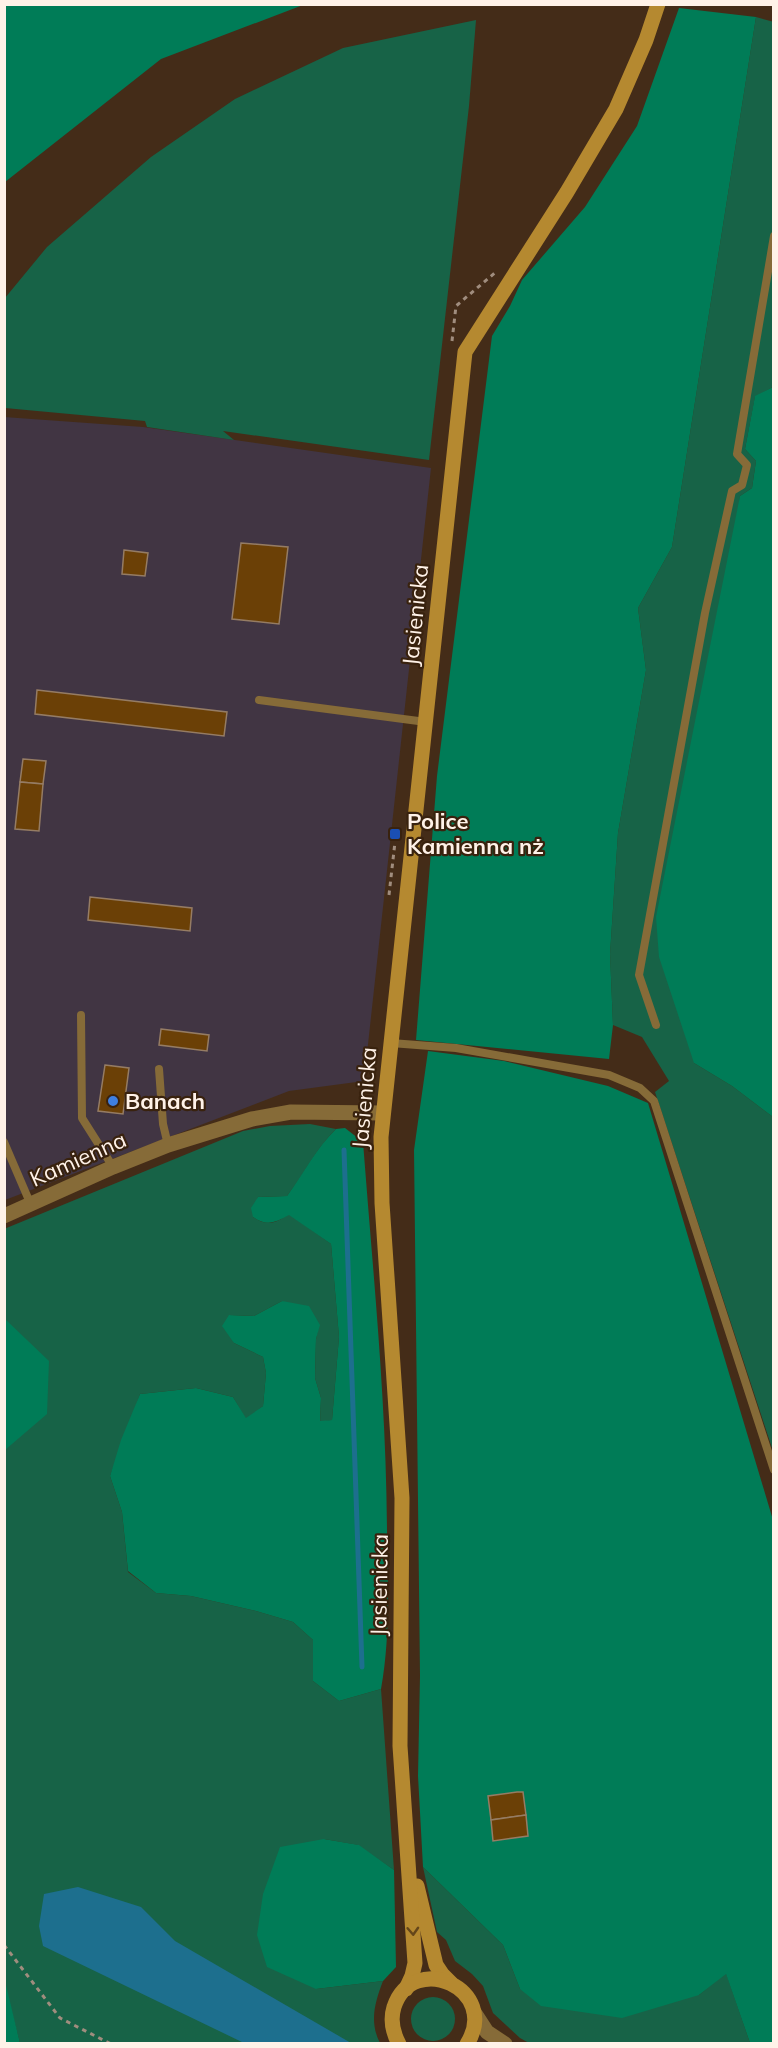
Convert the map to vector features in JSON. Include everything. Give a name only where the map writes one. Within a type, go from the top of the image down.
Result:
[{"type":"main road","name":"Jasienicka","points":[[399,2043],[393,2030],[392,2016],[412,1976],[415,1963],[400,1746],[402,1498],[382,1203],[382,1113],[392,1042],[465,352],[567,192],[616,109],[639,58],[658,4]]},
{"type":"main road","name":"Jasienicka","points":[[408,1851],[436,1965],[442,1974],[465,1994],[474,2012]]},
{"type":"main road","points":[[406,1989],[428,1979],[451,1983]]},
{"type":"main road","points":[[467,2043],[474,2029],[474,2012]]},
{"type":"street","name":"Kamienna","points":[[4,1216],[168,1145],[252,1119],[291,1112],[382,1113]]},
{"type":"street","points":[[474,2012],[483,2028],[505,2043]]},
{"type":"lane","points":[[656,1025],[639,975],[705,613],[732,491],[742,485],[747,465],[737,454],[774,236]]},
{"type":"lane","points":[[259,700],[426,722]]},
{"type":"lane","points":[[81,1014],[82,1118],[113,1167]]},
{"type":"lane","points":[[392,1042],[456,1048],[609,1075],[640,1088],[654,1101],[774,1470]]},
{"type":"lane","points":[[159,1069],[163,1124],[168,1145]]},
{"type":"lane","points":[[4,1143],[31,1205]]},
{"type":"path","points":[[4,1945],[60,2018],[111,2043]]},
{"type":"shaded area","points":[[4,417],[143,427],[431,468],[364,1081],[289,1091],[5,1200]]},
{"type":"green space","points":[[5,4],[303,5],[161,59],[5,182]]},
{"type":"green space","points":[[679,8],[756,17],[672,547],[638,608],[646,670],[618,833],[610,954],[613,1025],[609,1059],[416,1040],[437,776],[492,336],[522,280],[585,207],[637,126]]},
{"type":"green space","points":[[756,17],[774,22],[773,387],[755,397],[745,449],[756,461],[752,488],[740,496],[694,1063],[732,1086],[773,1117],[773,1451],[655,1092],[669,1081],[642,1037],[613,1025],[610,954],[618,833],[646,670],[638,608],[672,547]]},
{"type":"green space","points":[[476,20],[469,106],[429,460],[223,431],[234,440],[147,427],[145,421],[5,408],[5,298],[47,247],[151,157],[235,99],[343,48]]},
{"type":"green space","points":[[773,387],[773,1117],[732,1086],[694,1063],[659,957],[656,917],[740,496],[752,488],[756,461],[745,449],[755,396]]},
{"type":"green space","points":[[428,1051],[504,1061],[608,1086],[648,1103],[773,1520],[773,2043],[750,2043],[726,1974],[699,1995],[622,2018],[541,2006],[520,1989],[503,1945],[423,1867],[418,1776],[420,1676],[414,1150]]},
{"type":"green space","points":[[310,1124],[336,1129],[322,1144],[287,1196],[258,1197],[253,1217],[271,1223],[289,1214],[331,1244],[339,1337],[332,1420],[320,1422],[321,1398],[315,1378],[316,1339],[319,1325],[282,1301],[254,1316],[229,1315],[234,1343],[263,1357],[266,1373],[263,1406],[246,1419],[233,1397],[196,1388],[140,1394],[110,1476],[122,1512],[128,1572],[156,1593],[191,1596],[293,1622],[313,1640],[313,1681],[339,1701],[381,1689],[394,1870],[358,1845],[324,1839],[316,1989],[383,1981],[374,2012],[375,2027],[380,2043],[20,2043],[4,1982],[4,1229],[243,1131],[270,1126]]},
{"type":"green space","points":[[345,1128],[363,1142],[385,1439],[388,1614],[381,1689],[339,1701],[313,1681],[313,1640],[293,1622],[191,1596],[156,1593],[128,1571],[122,1512],[110,1476],[121,1440],[140,1394],[196,1388],[233,1397],[246,1418],[263,1406],[266,1373],[263,1357],[234,1343],[222,1326],[229,1315],[254,1316],[282,1301],[309,1306],[320,1325],[316,1339],[315,1378],[321,1398],[320,1421],[332,1420],[339,1337],[331,1244],[289,1215],[267,1223],[253,1217],[251,1208],[258,1197],[287,1196],[329,1136],[336,1129]]},
{"type":"green space","points":[[5,1319],[49,1361],[47,1414],[5,1450]]},
{"type":"green space","points":[[324,1839],[359,1845],[394,1870],[396,1967],[383,1981],[316,1989],[267,1967],[257,1935],[263,1894],[280,1847]]},
{"type":"green space","points":[[423,1867],[503,1945],[520,1989],[699,1995],[726,1973],[750,2043],[529,2043],[520,2038],[493,2013],[483,1986],[455,1961],[446,1940],[437,1932]]},
{"type":"green space","points":[[4,1982],[6,1985],[20,2043],[5,2043]]},
{"type":"green space","points":[[433,1997],[442,1998],[449,2003],[454,2010],[454,2028],[449,2035],[442,2040],[433,2041],[424,2040],[417,2035],[412,2028],[411,2019],[412,2010],[417,2003],[424,1998]]},
{"type":"water","points":[[78,1887],[141,1907],[175,1941],[351,2043],[244,2043],[43,1946],[39,1926],[44,1894]]},
{"type":"building","points":[[241,543],[288,547],[279,624],[232,619]]},
{"type":"building","points":[[124,550],[148,553],[145,576],[122,574]]},
{"type":"building","points":[[37,690],[227,712],[224,736],[35,714]]},
{"type":"building","points":[[23,759],[46,761],[43,784],[20,782]]},
{"type":"building","points":[[20,782],[43,784],[39,831],[15,829]]},
{"type":"building","points":[[90,897],[192,908],[190,931],[88,920]]},
{"type":"building","points":[[161,1029],[209,1035],[207,1051],[159,1045]]},
{"type":"building","points":[[105,1065],[129,1068],[123,1114],[98,1111]]},
{"type":"building","points":[[523,1792],[526,1815],[491,1820],[488,1796]]},
{"type":"building","points":[[526,1815],[528,1836],[493,1841],[491,1820]]},
{"type":"waterway","points":[[344,1150],[362,1667]]},
{"type":"place","name":"Police Kamienna nż","points":[[395,834]]},
{"type":"place","name":"Banach","points":[[113,1101]]}]
